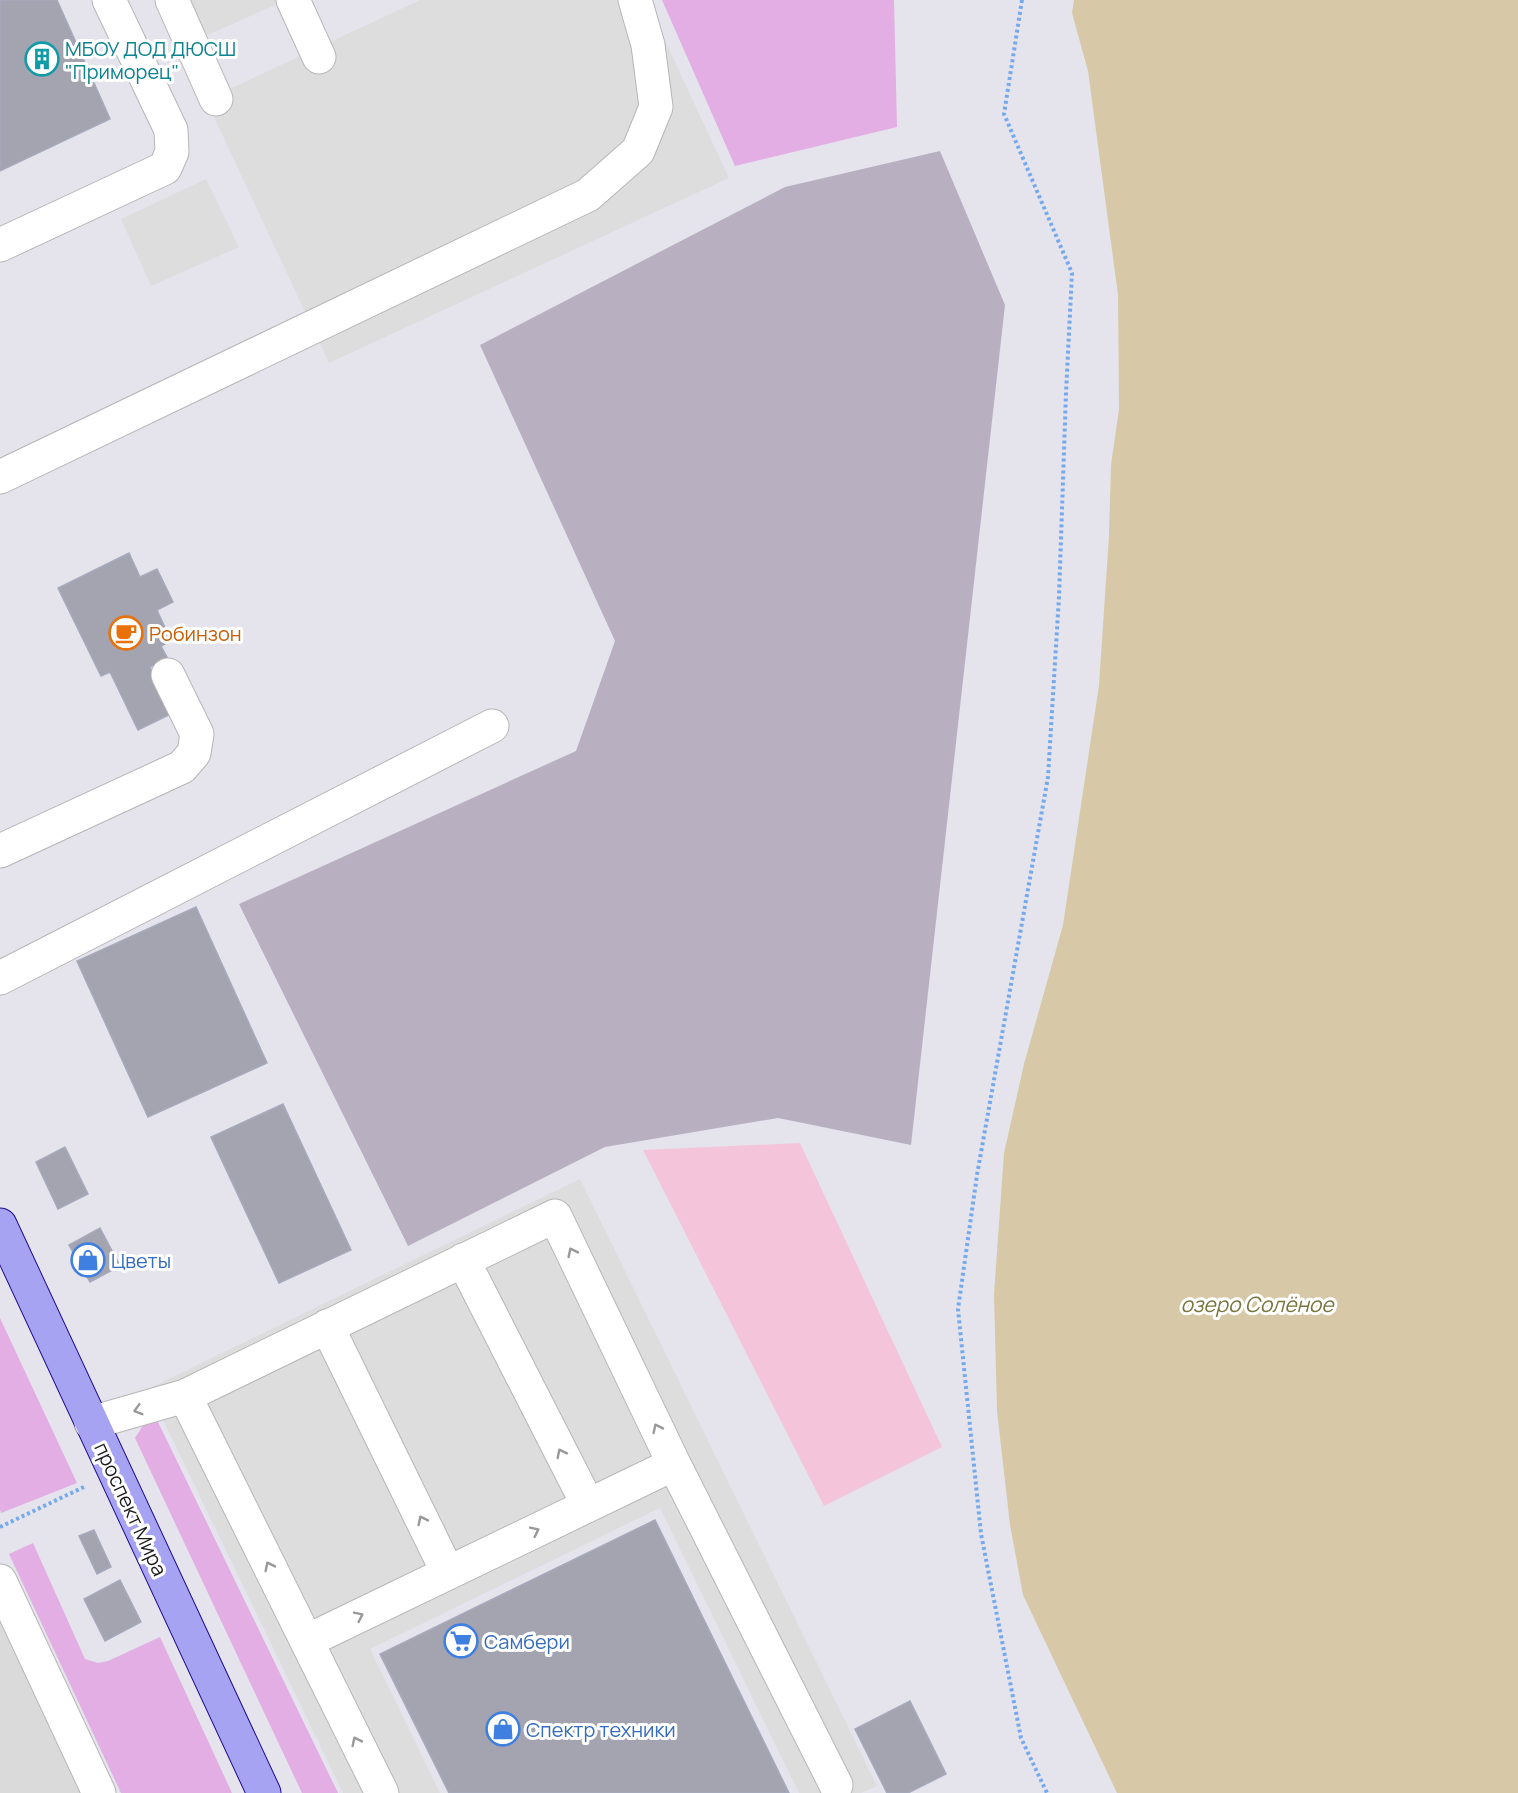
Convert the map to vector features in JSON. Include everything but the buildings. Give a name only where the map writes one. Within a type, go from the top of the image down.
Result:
[{"type":"main road","name":"проспект Мира","points":[[0,1225],[264,1793]]},
{"type":"street","points":[[0,245],[165,168],[172,152],[171,130],[109,0]]},
{"type":"street","points":[[172,0],[216,99]]},
{"type":"street","points":[[293,0],[318,57]]},
{"type":"street","points":[[0,477],[588,195],[638,151],[656,107],[648,45],[635,0]]},
{"type":"street","points":[[0,851],[182,767],[194,753],[197,734],[168,675]]},
{"type":"street","points":[[0,978],[492,726]]},
{"type":"street","points":[[91,1423],[185,1396],[555,1216],[674,1464],[836,1785]]},
{"type":"street","points":[[463,1260],[588,1506]]},
{"type":"street","points":[[327,1326],[448,1573]]},
{"type":"street","points":[[185,1396],[382,1793]]},
{"type":"street","points":[[307,1641],[674,1464]]},
{"type":"street","points":[[0,1581],[99,1793]]},
{"type":"path","points":[[1022,0],[1004,114],[1072,273],[1059,597],[1048,777],[976,1175],[958,1309],[981,1534],[1021,1738],[1047,1793]]},
{"type":"path","points":[[0,1527],[114,1472]]},
{"type":"shaded area","points":[[184,0],[283,0],[284,1],[201,38]]},
{"type":"shaded area","points":[[420,0],[646,0],[729,178],[329,363],[206,100]]},
{"type":"shaded area","points":[[662,0],[894,0],[897,127],[735,166]]},
{"type":"shaded area","points":[[940,151],[1005,305],[911,1145],[778,1118],[605,1147],[408,1246],[239,904],[576,751],[615,641],[480,345],[785,187]]},
{"type":"shaded area","points":[[206,179],[239,247],[151,286],[121,219]]},
{"type":"shaded area","points":[[800,1143],[942,1447],[824,1506],[643,1150]]},
{"type":"shaded area","points":[[580,1179],[877,1786],[861,1793],[799,1793],[660,1508],[370,1649],[440,1793],[343,1793],[148,1389]]},
{"type":"shaded area","points":[[0,1318],[77,1483],[1,1513],[0,1510]]},
{"type":"shaded area","points":[[158,1422],[338,1793],[302,1793],[135,1438],[144,1424]]},
{"type":"shaded area","points":[[33,1543],[85,1659],[98,1663],[108,1661],[160,1637],[232,1793],[121,1793],[9,1554]]},
{"type":"shaded area","points":[[0,1610],[84,1793],[0,1793]]},
{"type":"water","name":"озеро Солёное","points":[[1074,0],[1518,0],[1518,1793],[1117,1793],[1023,1595],[1010,1525],[997,1411],[994,1294],[1004,1153],[1024,1064],[1063,925],[1099,685],[1109,536],[1111,465],[1119,409],[1118,295],[1088,71],[1072,13]]},
{"type":"place","name":"МБОУ ДОД ДЮСШ \"Приморец\"","points":[[42,59]]},
{"type":"place","name":"Робинзон","points":[[126,633]]},
{"type":"place","name":"Цветы","points":[[88,1260]]},
{"type":"place","name":"Самбери","points":[[461,1641]]},
{"type":"place","name":"Спектр техники","points":[[503,1729]]}]
